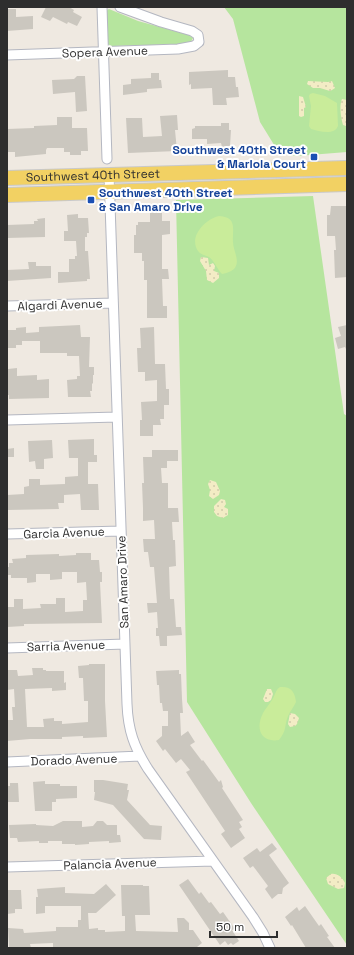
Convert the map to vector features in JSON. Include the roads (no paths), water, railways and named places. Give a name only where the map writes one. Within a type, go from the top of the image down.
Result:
[{"type":"main road","name":"Southwest 40th Street","points":[[7,178],[347,168]]},
{"type":"main road","name":"Southwest 40th Street","points":[[7,194],[347,184]]},
{"type":"street","points":[[102,7],[107,158]]},
{"type":"street","name":"Sopera Avenue","points":[[7,55],[185,49],[197,45],[200,40],[198,35],[192,31],[161,22],[120,7]]},
{"type":"street","name":"San Amaro Drive","points":[[108,174],[125,644],[129,721],[132,740],[140,756],[263,933],[270,948]]},
{"type":"street","name":"Algardi Avenue","points":[[7,306],[112,303]]},
{"type":"street","points":[[7,420],[117,417]]},
{"type":"street","name":"Garcia Avenue","points":[[7,534],[121,531]]},
{"type":"street","name":"Sarria Avenue","points":[[7,648],[125,644]]},
{"type":"street","name":"Dorado Avenue","points":[[7,762],[140,756]]},
{"type":"street","name":"Palancia Avenue","points":[[7,867],[213,861]]},
{"type":"place","name":"Southwest 40th Street & Mariola Court","points":[[314,157]]},
{"type":"place","name":"Southwest 40th Street & San Amaro Drive","points":[[91,200]]}]
